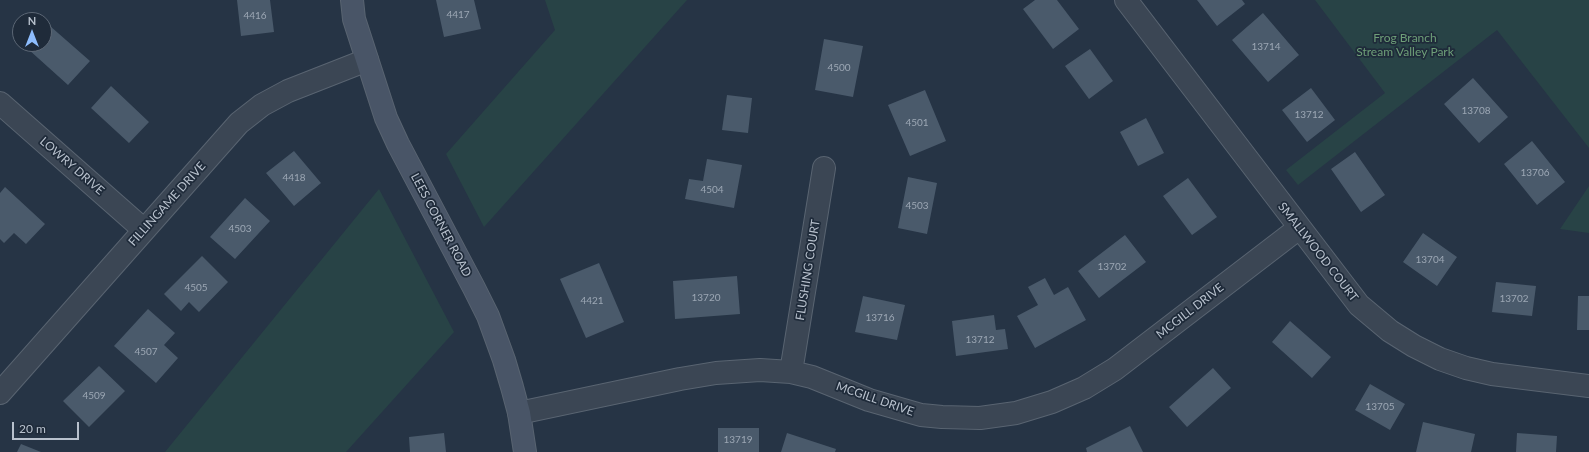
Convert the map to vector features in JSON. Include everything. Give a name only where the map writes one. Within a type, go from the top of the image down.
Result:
[{"type":"street","name":"LEES CORNER ROAD","points":[[352,0],[354,19],[386,118],[398,144],[488,316],[504,360],[519,414],[525,452]]},
{"type":"street","name":"SMALLWOOD COURT","points":[[1126,0],[1359,305],[1390,331],[1414,346],[1446,361],[1466,368],[1492,374],[1589,386]]},
{"type":"street","name":"FILLINGAME DRIVE","points":[[0,393],[239,123],[262,105],[288,91],[367,60]]},
{"type":"street","name":"LOWRY DRIVE","points":[[0,103],[144,230]]},
{"type":"street","name":"FLUSHING COURT","points":[[791,372],[824,168]]},
{"type":"street","name":"MCGILL DRIVE","points":[[519,414],[680,379],[716,373],[760,370],[791,372],[812,377],[868,400],[922,415],[980,418],[1016,413],[1065,397],[1084,388],[1115,369],[1299,228]]},
{"type":"green space","points":[[545,0],[687,0],[484,227],[446,154],[555,30]]},
{"type":"green space","name":"Frog Branch Stream Valley Park","points":[[1315,0],[1589,0],[1589,148],[1497,30],[1298,185],[1286,170],[1385,93]]},
{"type":"green space","points":[[1589,186],[1589,233],[1560,229]]},
{"type":"green space","points":[[379,189],[454,332],[346,452],[165,452]]},
{"type":"building","points":[[237,0],[270,0],[274,32],[241,36]]},
{"type":"building","points":[[436,0],[474,0],[481,29],[444,37]]},
{"type":"building","points":[[1035,0],[1057,0],[1079,29],[1053,49],[1023,9]]},
{"type":"building","points":[[1197,0],[1242,0],[1245,4],[1217,26]]},
{"type":"building","points":[[1263,13],[1299,55],[1268,82],[1232,40]]},
{"type":"building","points":[[52,28],[90,61],[68,85],[31,52],[52,52]]},
{"type":"building","points":[[824,39],[863,46],[853,97],[815,90]]},
{"type":"building","points":[[1090,49],[1113,81],[1089,99],[1065,66]]},
{"type":"building","points":[[1473,78],[1508,117],[1479,143],[1444,104]]},
{"type":"building","points":[[111,86],[149,122],[129,143],[91,108]]},
{"type":"building","points":[[1311,88],[1335,120],[1307,142],[1282,110]]},
{"type":"building","points":[[925,90],[946,141],[910,156],[888,105]]},
{"type":"building","points":[[727,95],[752,98],[748,133],[722,130]]},
{"type":"building","points":[[1146,118],[1164,153],[1138,166],[1120,132]]},
{"type":"building","points":[[1532,141],[1565,182],[1537,205],[1504,164]]},
{"type":"building","points":[[294,151],[321,183],[294,206],[266,173]]},
{"type":"building","points":[[1355,152],[1385,195],[1361,212],[1331,169]]},
{"type":"building","points":[[707,159],[742,165],[734,208],[685,199],[689,179],[703,181]]},
{"type":"building","points":[[908,177],[937,183],[927,234],[898,228]]},
{"type":"building","points":[[1188,178],[1217,217],[1192,235],[1163,196]]},
{"type":"building","points":[[5,187],[45,224],[26,244],[14,233],[4,243],[0,239],[0,193]]},
{"type":"building","points":[[245,198],[270,221],[235,259],[210,237]]},
{"type":"building","points":[[1423,233],[1457,257],[1437,286],[1403,262]]},
{"type":"building","points":[[1125,235],[1146,262],[1099,298],[1078,271]]},
{"type":"building","points":[[202,256],[228,282],[199,312],[189,302],[181,311],[164,294]]},
{"type":"building","points":[[599,263],[624,322],[586,338],[560,279]]},
{"type":"building","points":[[737,276],[740,314],[675,319],[673,281]]},
{"type":"building","points":[[1045,278],[1054,295],[1068,287],[1086,320],[1035,348],[1017,316],[1038,305],[1028,287]]},
{"type":"building","points":[[1496,282],[1536,286],[1532,316],[1492,312]]},
{"type":"building","points":[[863,296],[905,305],[897,340],[855,332]]},
{"type":"building","points":[[1578,296],[1589,296],[1589,330],[1577,330]]},
{"type":"building","points":[[148,309],[175,333],[164,345],[178,358],[156,383],[114,346]]},
{"type":"building","points":[[994,315],[996,330],[1005,329],[1008,349],[956,356],[952,321]]},
{"type":"building","points":[[1290,321],[1331,357],[1312,378],[1272,342]]},
{"type":"building","points":[[99,366],[125,391],[89,427],[63,401]]},
{"type":"building","points":[[1213,368],[1231,388],[1187,427],[1169,407]]},
{"type":"building","points":[[1370,384],[1405,404],[1390,430],[1355,410]]},
{"type":"building","points":[[1423,422],[1475,434],[1471,452],[1416,452]]},
{"type":"building","points":[[1130,426],[1143,452],[1087,452],[1086,448]]},
{"type":"building","points":[[718,428],[759,428],[759,452],[718,452]]},
{"type":"building","points":[[444,433],[446,452],[410,452],[409,437]]},
{"type":"building","points":[[787,433],[836,449],[835,452],[781,452]]},
{"type":"building","points":[[1517,433],[1557,436],[1556,452],[1516,452]]},
{"type":"building","points":[[21,444],[41,452],[17,452]]}]
